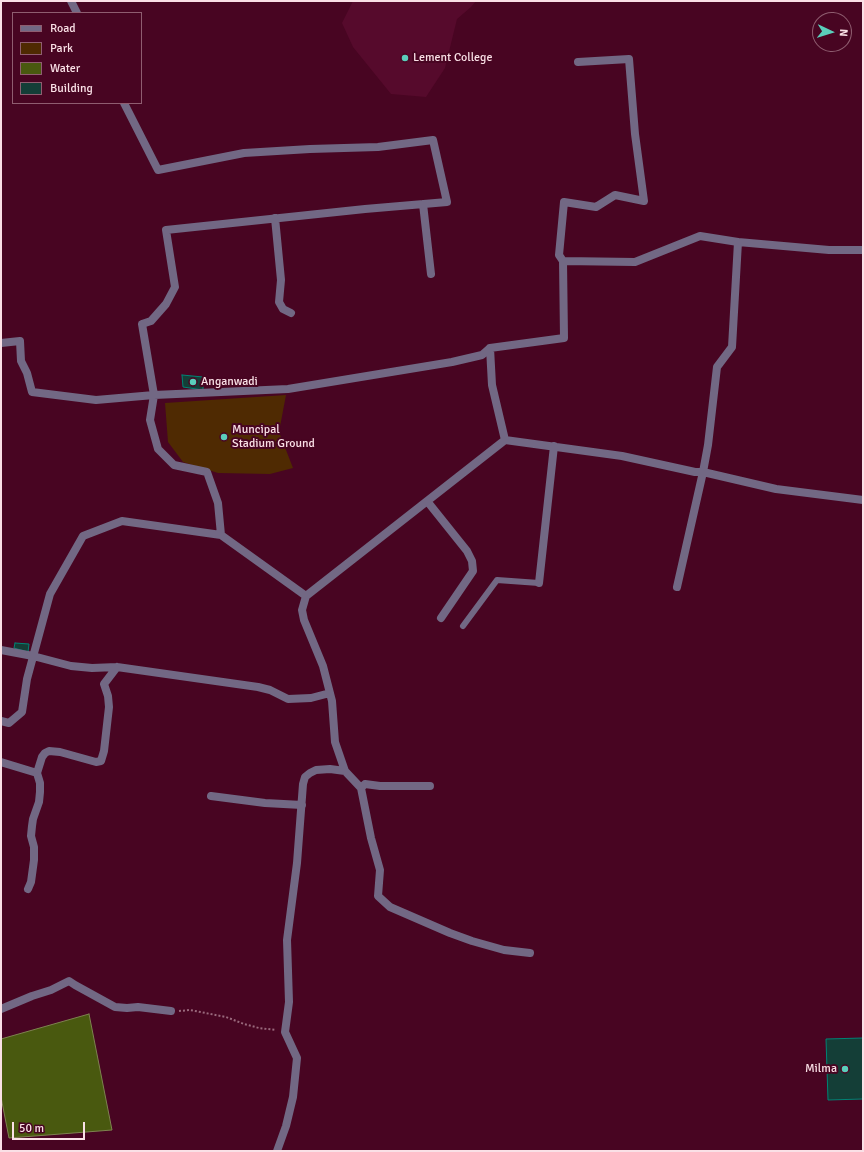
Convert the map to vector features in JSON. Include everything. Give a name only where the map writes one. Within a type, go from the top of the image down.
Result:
[{"type":"street","points":[[71,1],[76,12]]},
{"type":"street","points":[[1,343],[20,341],[21,360],[27,373],[32,392],[96,400],[154,395],[288,389],[452,362],[482,355],[490,348],[564,338],[562,262],[559,255],[564,202],[596,207],[615,195],[644,201],[635,134],[630,59],[578,62]]},
{"type":"street","points":[[125,104],[158,170],[244,153],[378,147],[433,140],[447,202],[166,230],[175,287],[166,304],[151,321],[142,324],[154,395],[150,420],[158,449],[174,465],[207,472],[218,503],[221,535]]},
{"type":"street","points":[[422,204],[431,274]]},
{"type":"street","points":[[275,218],[280,280],[279,302],[283,309],[291,313]]},
{"type":"street","points":[[562,262],[635,262],[700,236],[738,242],[829,250],[863,250]]},
{"type":"street","points":[[677,587],[708,445],[717,367],[732,347],[738,242]]},
{"type":"street","points":[[490,348],[492,385],[505,440]]},
{"type":"street","points":[[530,953],[504,950],[457,936],[390,908],[378,896],[380,870],[371,838],[361,788],[345,771],[335,742],[330,693],[323,666],[304,620],[302,610],[306,596],[505,440],[622,456],[695,472],[703,472],[776,489],[863,500]]},
{"type":"street","points":[[539,583],[554,446]]},
{"type":"street","points":[[427,501],[467,551],[472,561],[473,571],[441,618]]},
{"type":"street","points":[[1,721],[9,723],[22,712],[27,679],[50,594],[83,536],[122,521],[221,535],[306,596]]},
{"type":"street","points":[[1,650],[33,656],[71,666],[92,668],[117,667],[258,687],[270,690],[288,699],[311,698],[330,693]]},
{"type":"street","points":[[28,889],[31,882],[34,860],[34,847],[31,836],[32,826],[40,792],[40,783],[37,773],[42,757],[49,751],[60,752],[96,762],[101,761],[104,752],[109,707],[108,696],[104,684],[117,667]]},
{"type":"street","points":[[1,762],[37,773]]},
{"type":"street","points":[[277,1151],[286,1126],[293,1097],[297,1058],[285,1032],[289,1002],[288,940],[297,863],[303,784],[305,777],[316,770],[330,769],[345,771]]},
{"type":"street","points":[[361,788],[365,784],[380,786],[430,786]]},
{"type":"street","points":[[211,796],[265,803],[302,805]]},
{"type":"street","points":[[1,1009],[51,990],[69,981],[115,1007],[138,1007],[171,1011]]},
{"type":"lane","points":[[463,626],[497,580],[539,583]]},
{"type":"path","points":[[171,1011],[190,1010],[226,1017],[259,1028],[282,1030]]},
{"type":"shaded area","name":"Lement College","points":[[353,1],[476,1],[457,19],[445,68],[426,97],[391,94],[353,47],[342,23]]},
{"type":"green space","name":"Muncipal Stadium Ground","points":[[286,395],[279,432],[293,468],[270,474],[218,473],[183,462],[168,442],[165,403]]},
{"type":"water","points":[[89,1014],[112,1130],[9,1138],[1,1097],[1,1039]]},
{"type":"building","name":"Anganwadi","points":[[182,375],[203,377],[203,390],[183,387]]},
{"type":"building","points":[[15,643],[29,644],[28,652],[14,648]]},
{"type":"building","name":"Milma","points":[[863,1038],[863,1099],[828,1100],[826,1039]]},
{"type":"place","name":"Lement College","points":[[405,58]]},
{"type":"place","name":"Anganwadi","points":[[193,382]]},
{"type":"place","name":"Muncipal Stadium Ground","points":[[224,437]]},
{"type":"place","name":"Milma","points":[[845,1069]]}]
